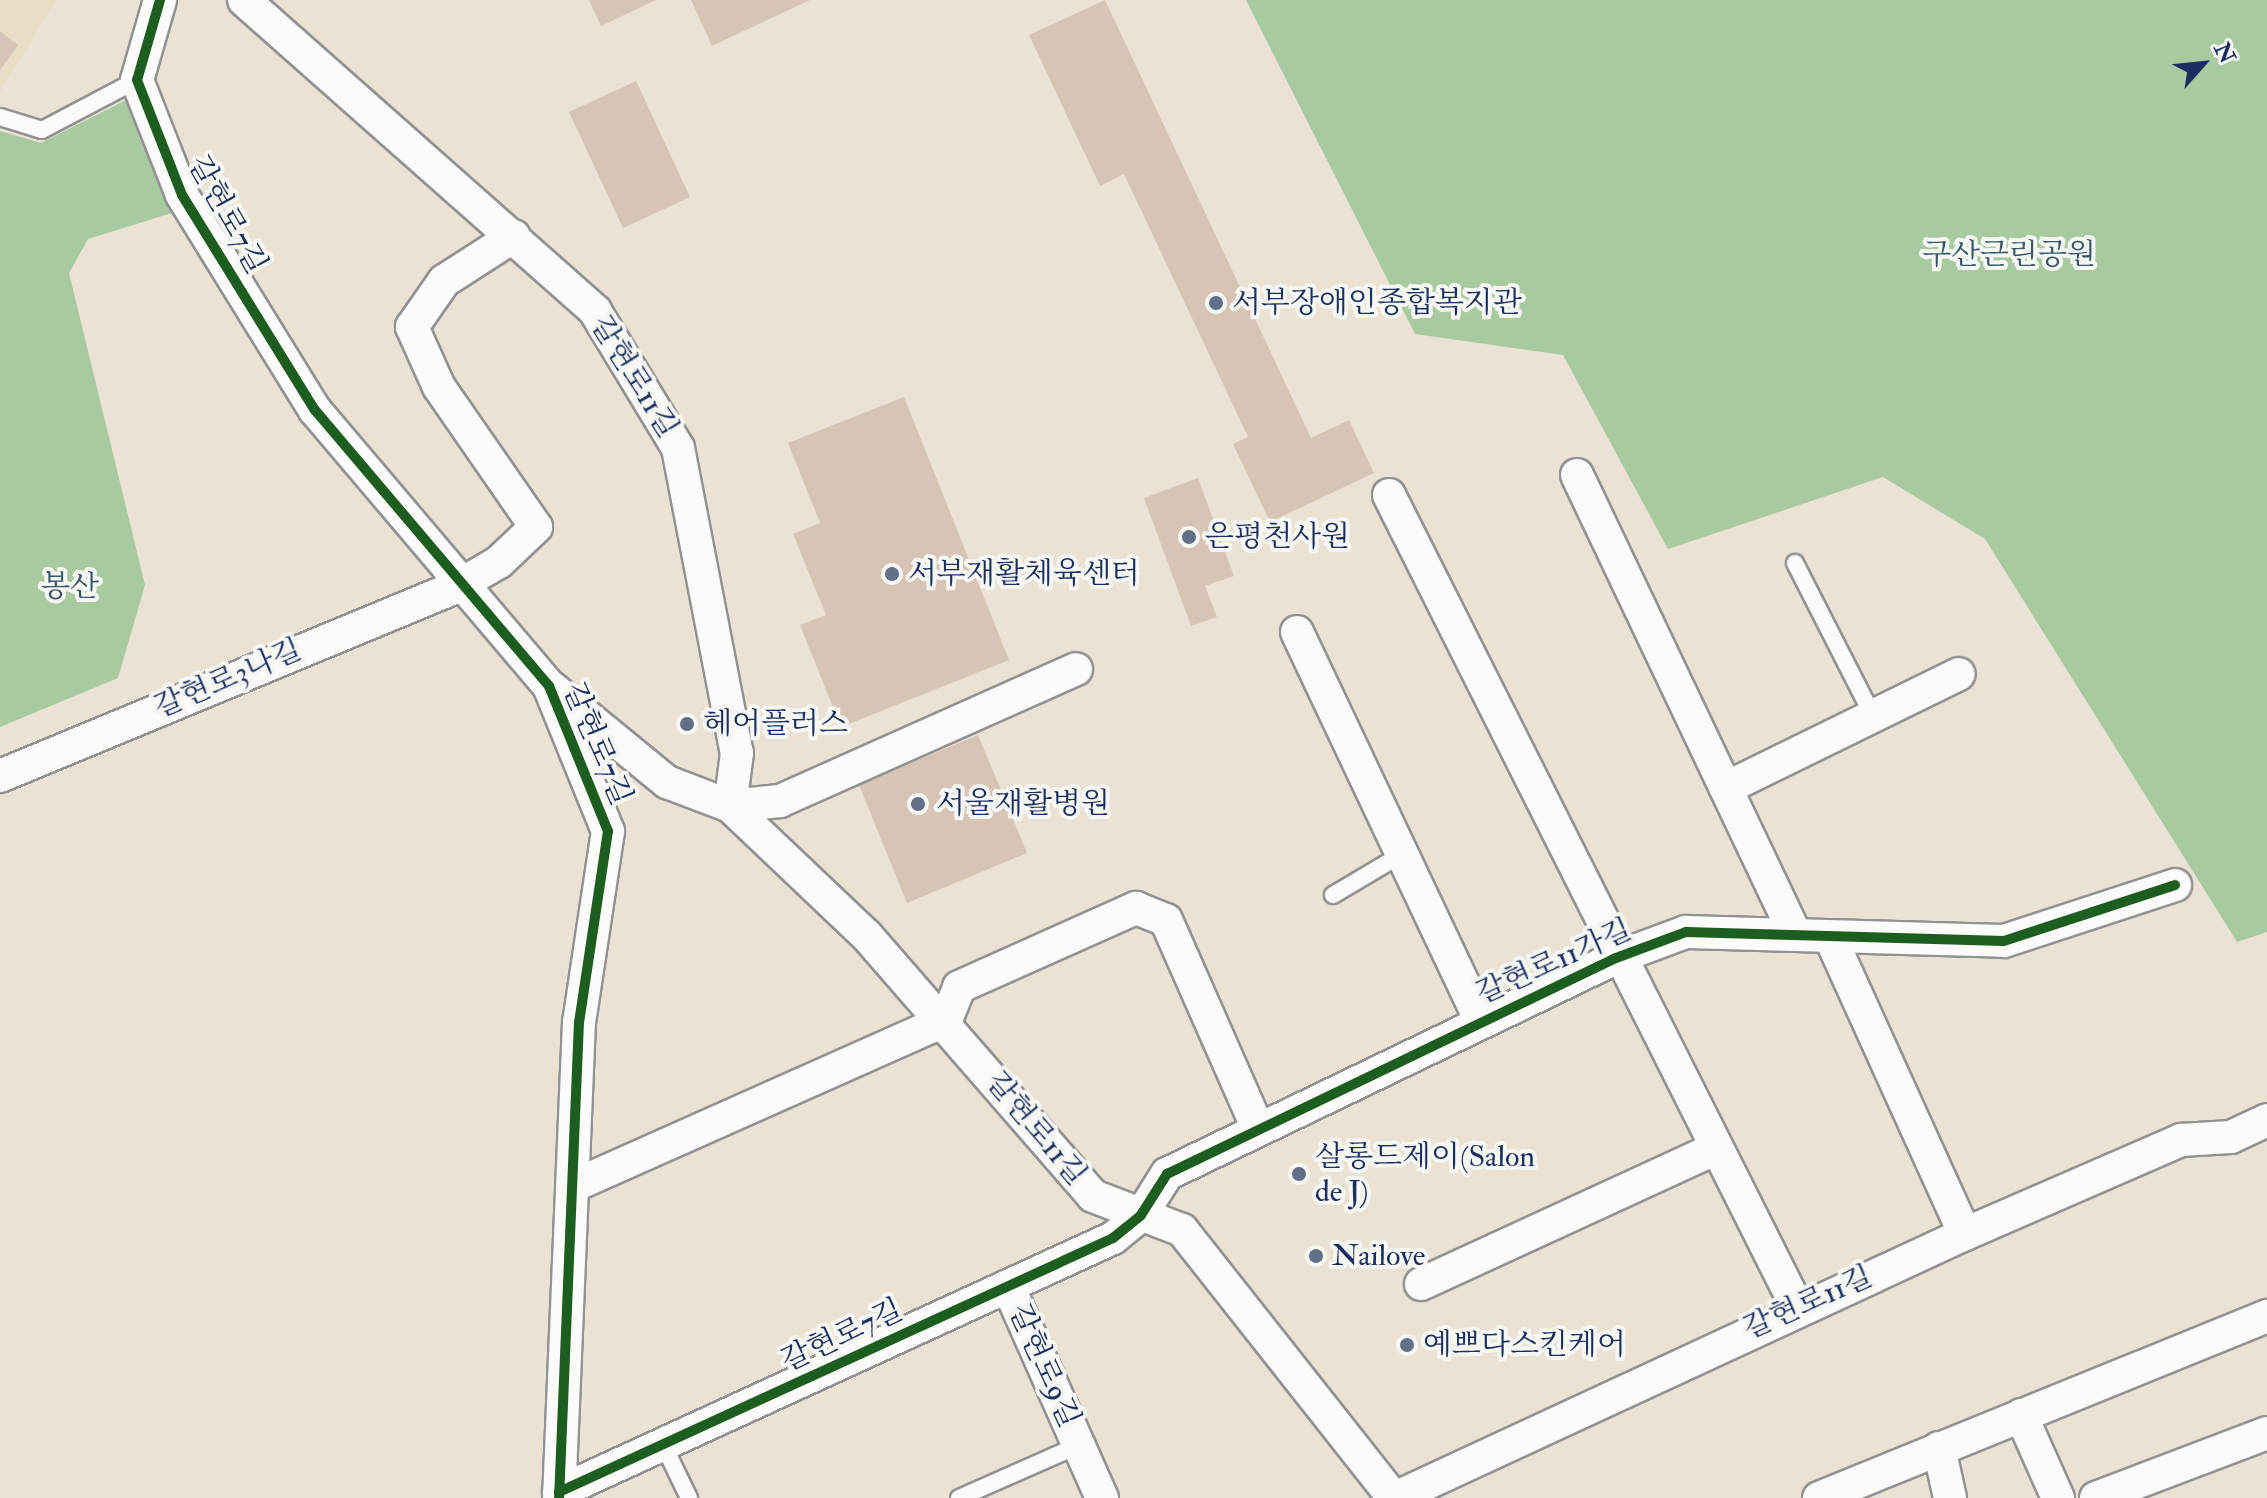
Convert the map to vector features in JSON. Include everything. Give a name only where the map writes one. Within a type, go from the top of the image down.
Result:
[{"type":"street","points":[[137,80],[160,0]]},
{"type":"street","name":"갈현로11길","points":[[244,0],[514,236],[595,311],[678,448],[737,753],[730,806]]},
{"type":"street","name":"갈현로7길","points":[[137,80],[182,195],[315,410],[458,586],[549,686],[608,831],[579,1022],[559,1495],[663,1444],[1113,1238],[1141,1215]]},
{"type":"street","name":"갈현로3나길","points":[[0,776],[458,586],[499,562],[536,527],[439,387],[412,327],[444,281],[514,236]]},
{"type":"street","points":[[1577,475],[1795,934]]},
{"type":"street","name":"갈현로11가길","points":[[1389,495],[1616,958],[1797,1307]]},
{"type":"street","name":"갈현로11가길","points":[[1297,632],[1481,1021]]},
{"type":"street","points":[[730,806],[780,801],[1076,669]]},
{"type":"street","points":[[1726,788],[1959,674]]},
{"type":"street","name":"갈현로11길","points":[[549,686],[667,782],[730,806],[946,1020],[1093,1196],[1182,1230],[1395,1498],[1797,1307],[2181,1140],[2231,1137],[2267,1120]]},
{"type":"street","name":"갈현로11가길","points":[[1141,1215],[1167,1174],[1616,958],[1686,932],[1795,934],[1831,939],[2004,941],[2175,885]]},
{"type":"street","points":[[573,1186],[946,1020],[959,987],[1136,908],[1166,920],[1258,1129]]},
{"type":"street","points":[[1831,939],[1965,1234]]},
{"type":"street","points":[[1421,1284],[1715,1149]]},
{"type":"street","name":"갈현로9길","points":[[1008,1286],[1102,1498]]},
{"type":"street","points":[[1819,1498],[2267,1316]]},
{"type":"street","points":[[2021,1415],[2058,1498]]},
{"type":"street","points":[[2096,1498],[2267,1433]]},
{"type":"street","points":[[1939,1448],[1950,1498]]},
{"type":"lane","points":[[0,117],[42,130],[137,80]]},
{"type":"lane","points":[[1795,563],[1873,716]]},
{"type":"lane","points":[[1333,895],[1402,854]]},
{"type":"lane","points":[[663,1444],[689,1498]]},
{"type":"lane","name":"갈현로9길","points":[[959,1498],[1079,1445]]},
{"type":"shaded area","points":[[0,0],[56,0],[0,92]]},
{"type":"green space","name":"구산근린공원","points":[[1246,0],[2267,0],[2267,932],[2237,942],[1985,539],[1883,477],[1668,549],[1563,355],[1415,334]]},
{"type":"green space","name":"봉산","points":[[130,98],[175,212],[88,239],[69,273],[145,585],[118,678],[0,727],[0,131],[41,143]]},
{"type":"building","points":[[589,0],[656,0],[601,26]]},
{"type":"building","points":[[691,0],[810,0],[712,46]]},
{"type":"building","name":"서부장애인종합복지관","points":[[1105,0],[1311,438],[1349,420],[1374,473],[1270,522],[1233,444],[1248,437],[1124,174],[1100,186],[1029,35]]},
{"type":"building","points":[[0,31],[18,45],[0,70]]},
{"type":"building","points":[[636,81],[690,197],[623,228],[569,112]]},
{"type":"building","name":"서부재활체육센터","points":[[904,397],[1009,660],[841,727],[800,625],[826,615],[793,534],[820,523],[788,443]]},
{"type":"building","name":"은평천사원","points":[[1198,478],[1234,576],[1205,586],[1217,617],[1191,626],[1144,498]]},
{"type":"building","points":[[978,735],[1027,853],[907,903],[859,785]]},
{"type":"cycle path","points":[[160,0],[137,80],[182,195],[315,410],[549,686],[608,831],[579,1022],[559,1498]]},
{"type":"cycle path","points":[[559,1492],[1113,1238],[1141,1215],[1167,1174],[1616,958],[1686,932],[2004,941],[2175,885]]},
{"type":"place","name":"서부장애인종합복지관","points":[[1216,303]]},
{"type":"place","name":"은평천사원","points":[[1189,537]]},
{"type":"place","name":"서부재활체육센터","points":[[892,574]]},
{"type":"place","name":"헤어플러스","points":[[687,724]]},
{"type":"place","name":"서울재활병원","points":[[918,804]]},
{"type":"place","name":"살롱드제이(Salon de J)","points":[[1299,1174]]},
{"type":"place","name":"Nailove","points":[[1316,1256]]},
{"type":"place","name":"예쁘다스킨케어","points":[[1407,1345]]}]
